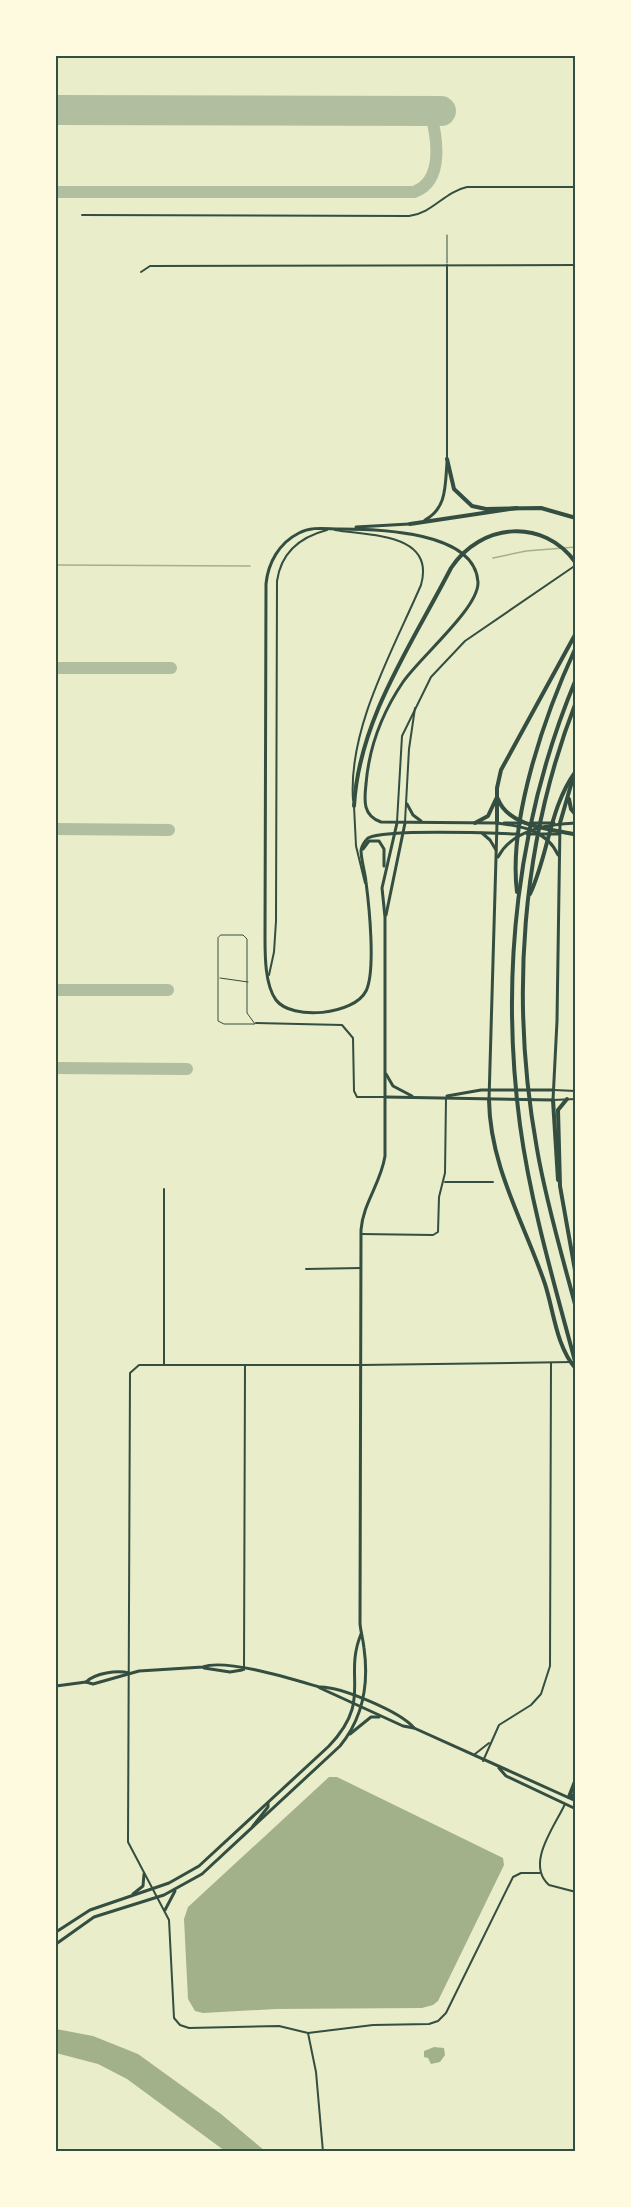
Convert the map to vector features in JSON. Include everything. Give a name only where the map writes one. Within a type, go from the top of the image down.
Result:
[{"type":"highway","points":[[447,459],[452,484],[468,503],[486,509],[547,508],[576,518]]},
{"type":"highway","points":[[410,524],[527,507]]},
{"type":"highway","points":[[354,806],[358,769],[369,729],[452,568],[471,546],[488,535],[507,531],[534,533],[561,546],[576,564]]},
{"type":"highway","points":[[497,823],[498,779],[508,755],[576,633]]},
{"type":"highway","points":[[518,899],[514,870],[526,796],[540,741],[556,693],[576,647]]},
{"type":"highway","points":[[576,680],[557,728],[538,790],[518,899],[513,978],[520,1123],[529,1172],[576,1363]]},
{"type":"highway","points":[[576,702],[557,755],[528,897],[522,1003],[525,1059],[543,1181],[576,1308]]},
{"type":"highway","points":[[528,897],[539,874],[558,802],[576,769]]},
{"type":"highway","points":[[560,824],[576,769]]},
{"type":"highway","points":[[570,789],[569,805],[576,815]]},
{"type":"highway","points":[[475,823],[488,816],[497,795]]},
{"type":"highway","points":[[497,795],[507,813],[558,832],[575,834]]},
{"type":"highway","points":[[560,1186],[557,1117],[559,1108],[567,1099]]},
{"type":"highway","points":[[489,1100],[495,1154],[545,1285],[561,1345],[576,1370]]},
{"type":"highway","points":[[553,1100],[555,1163],[576,1276]]},
{"type":"highway","points":[[569,1797],[576,1779]]},
{"type":"highway","points":[[569,1797],[576,1795]]},
{"type":"main road","points":[[345,529],[410,524],[427,519],[441,505],[447,459]]},
{"type":"main road","points":[[558,832],[403,834],[370,837],[362,845],[367,889],[369,979],[366,991],[357,1002],[337,1011],[293,1011],[282,1006],[274,997],[265,938],[266,579],[273,559],[291,538],[308,530],[397,531],[429,539],[464,554],[477,577],[477,590],[472,603],[428,650],[404,681],[385,713],[374,740],[368,770],[365,807],[375,819],[397,823],[560,824]]},
{"type":"main road","points":[[407,804],[413,815],[426,823]]},
{"type":"main road","points":[[384,876],[397,823]]},
{"type":"main road","points":[[385,917],[405,823]]},
{"type":"main road","points":[[497,823],[532,830],[540,834],[552,844],[558,855]]},
{"type":"main road","points":[[489,1100],[497,823]]},
{"type":"main road","points":[[497,859],[505,845],[523,834],[544,827],[573,823]]},
{"type":"main road","points":[[446,1096],[489,1100],[553,1100],[557,1021],[558,832],[560,824]]},
{"type":"main road","points":[[482,833],[490,840],[497,854]]},
{"type":"main road","points":[[349,1735],[364,1700],[365,1653],[361,1634],[361,1234],[366,1207],[384,1163],[386,1097],[385,917],[382,898],[385,852],[381,842],[369,841],[362,854]]},
{"type":"main road","points":[[385,1072],[393,1086],[413,1097]]},
{"type":"main road","points":[[386,1097],[446,1096],[489,1090],[552,1090]]},
{"type":"main road","points":[[56,1932],[90,1910],[153,1889],[199,1866],[334,1740],[346,1724],[355,1704],[357,1646],[361,1634]]},
{"type":"main road","points":[[86,1682],[93,1684],[129,1673],[222,1664],[319,1687],[333,1688],[356,1696],[406,1720],[414,1728]]},
{"type":"main road","points":[[203,1667],[230,1672],[244,1670]]},
{"type":"main road","points":[[56,1686],[86,1682],[96,1676],[119,1672],[129,1673]]},
{"type":"main road","points":[[319,1687],[362,1708],[403,1726],[414,1728],[483,1761],[508,1769],[576,1800]]},
{"type":"main road","points":[[56,1944],[94,1917],[177,1889],[208,1869],[333,1753],[349,1735],[370,1717],[383,1717]]},
{"type":"main road","points":[[499,1768],[506,1776],[576,1809]]},
{"type":"main road","points":[[565,1804],[569,1797]]},
{"type":"main road","points":[[249,1831],[268,1807],[268,1803]]},
{"type":"main road","points":[[131,1895],[143,1886],[144,1874]]},
{"type":"main road","points":[[165,1910],[168,1900],[177,1889]]},
{"type":"street","points":[[82,215],[401,216],[424,213],[453,192],[467,187],[576,187]]},
{"type":"street","points":[[141,272],[150,266],[202,264],[576,265]]},
{"type":"street","points":[[447,264],[447,459]]},
{"type":"street","points":[[269,975],[274,952],[276,921],[277,581],[281,564],[294,546],[308,537],[329,529],[405,543],[419,555],[423,570],[421,585],[365,719],[355,761],[356,846],[367,889]]},
{"type":"street","points":[[397,823],[401,741],[432,677],[455,649],[576,564]]},
{"type":"street","points":[[405,823],[409,749],[416,706]]},
{"type":"street","points":[[256,1023],[342,1025],[353,1038],[354,1091],[357,1097],[386,1097]]},
{"type":"street","points":[[552,1090],[576,1091]]},
{"type":"street","points":[[361,1234],[436,1234],[439,1230],[439,1197],[444,1182],[446,1096]]},
{"type":"street","points":[[553,1100],[576,1099]]},
{"type":"street","points":[[444,1182],[493,1182]]},
{"type":"street","points":[[164,1189],[164,1365]]},
{"type":"street","points":[[306,1269],[361,1268]]},
{"type":"street","points":[[483,1761],[489,1743],[499,1725],[537,1700],[545,1687],[550,1666],[551,1363]]},
{"type":"street","points":[[540,1872],[521,1873],[513,1877],[448,2009],[440,2019],[429,2024],[373,2025],[308,2033],[279,2026],[189,2028],[177,2023],[172,2011],[170,1924],[165,1910],[128,1842],[130,1376],[132,1369],[139,1365],[576,1363]]},
{"type":"street","points":[[244,1670],[245,1365]]},
{"type":"street","points":[[473,1756],[489,1743]]},
{"type":"street","points":[[565,1804],[539,1860],[540,1872],[552,1886],[576,1892]]},
{"type":"street","points":[[308,2033],[315,2066],[323,2151]]},
{"type":"lane","points":[[447,235],[447,264]]},
{"type":"lane","points":[[243,935],[248,940],[248,1013],[256,1023],[219,1022],[218,937],[243,935]]},
{"type":"lane","points":[[218,978],[248,982]]},
{"type":"shaded area","points":[[329,1777],[337,1777],[503,1858],[504,1865],[438,2001],[422,2008],[276,2009],[203,2013],[195,2011],[188,1999],[184,1919],[188,1907]]},
{"type":"shaded area","points":[[56,2029],[93,2036],[138,2054],[221,2114],[265,2151],[225,2151],[127,2079],[98,2064],[56,2053]]},
{"type":"shaded area","points":[[434,2047],[444,2048],[445,2055],[440,2062],[431,2064],[428,2058],[424,2057],[424,2051]]},
{"type":"waterway","points":[[493,558],[526,551],[576,547]]},
{"type":"waterway","points":[[56,565],[250,566]]},
{"type":"taxiway","points":[[56,192],[414,192],[424,186],[431,178],[435,168],[435,133],[430,111]]},
{"type":"taxiway","points":[[56,668],[171,668]]},
{"type":"taxiway","points":[[56,829],[169,830]]},
{"type":"taxiway","points":[[56,990],[168,990]]},
{"type":"taxiway","points":[[56,1068],[187,1069]]},
{"type":"runway","points":[[56,110],[441,111]]}]
